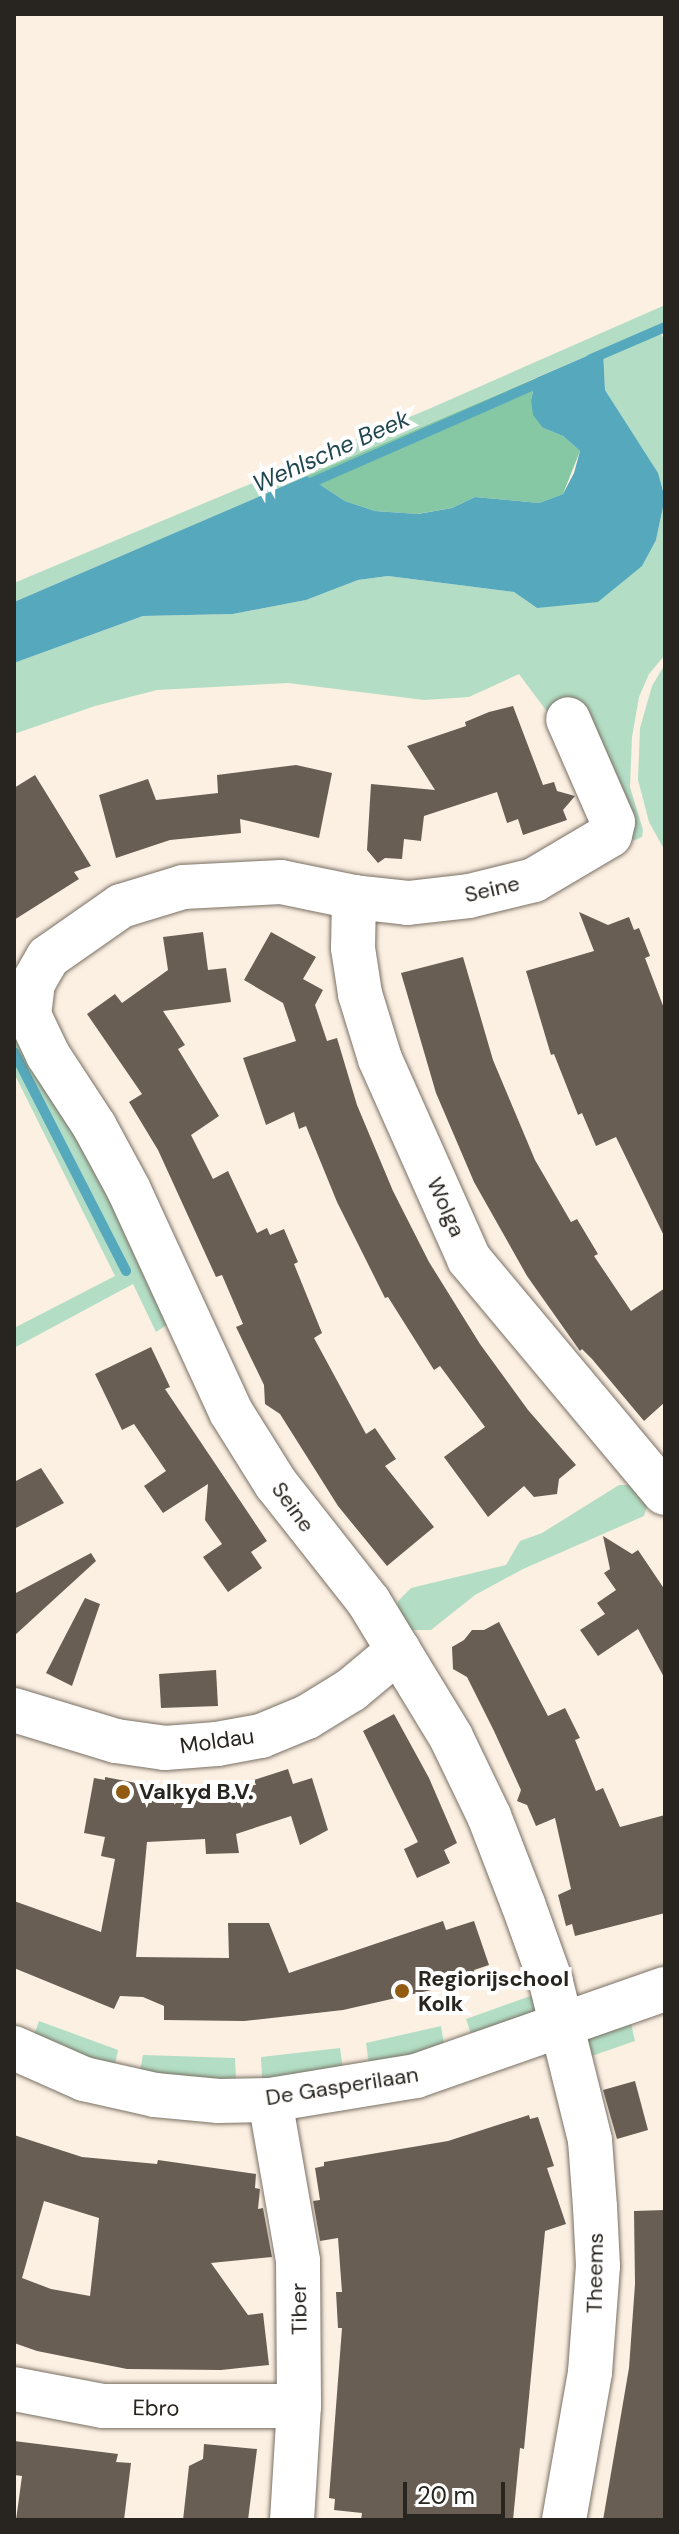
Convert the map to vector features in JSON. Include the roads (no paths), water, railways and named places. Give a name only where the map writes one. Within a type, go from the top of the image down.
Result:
[{"type":"street","name":"Seine","points":[[560,2028],[551,1982],[489,1816],[451,1737],[369,1602],[276,1484],[231,1412],[129,1190],[95,1127],[48,1055],[29,1015],[23,981],[75,935],[121,906],[183,887],[281,882],[354,897],[408,903],[469,896],[534,880],[610,835],[613,822],[568,719]]},
{"type":"street","name":"Wolga","points":[[354,897],[353,948],[360,994],[380,1059],[469,1259],[657,1469]]},
{"type":"street","name":"Moldau","points":[[14,1710],[116,1741],[165,1748],[217,1744],[261,1736],[307,1717],[351,1690],[399,1650]]},
{"type":"street","name":"De Gasperilaan","points":[[14,2048],[84,2079],[155,2095],[219,2101],[270,2100],[416,2076],[665,1989]]},
{"type":"street","name":"Theems","points":[[560,2028],[590,2140],[598,2266],[590,2372],[564,2520]]},
{"type":"street","name":"Tiber","points":[[270,2100],[297,2246],[299,2406],[292,2520]]},
{"type":"street","name":"Ebro","points":[[14,2389],[103,2406],[299,2406]]},
{"type":"water","points":[[603,349],[605,390],[658,473],[665,498],[656,540],[642,566],[598,602],[537,608],[514,592],[388,576],[358,580],[306,600],[233,614],[143,616],[14,663],[14,602],[307,476],[345,501],[375,511],[418,514],[452,508],[475,497],[539,503],[563,494],[574,473],[580,451],[563,436],[543,428],[533,415],[531,400],[536,378]]},
{"type":"waterway","name":"Wehlsche Beek","points":[[591,359],[665,327]]},
{"type":"waterway","name":"Wehlsche Beek","points":[[306,485],[547,379]]},
{"type":"waterway","points":[[14,1052],[126,1271]]},
{"type":"place","name":"Valkyd B.V.","points":[[123,1792]]},
{"type":"place","name":"Regiorijschool Kolk","points":[[402,1991]]}]
